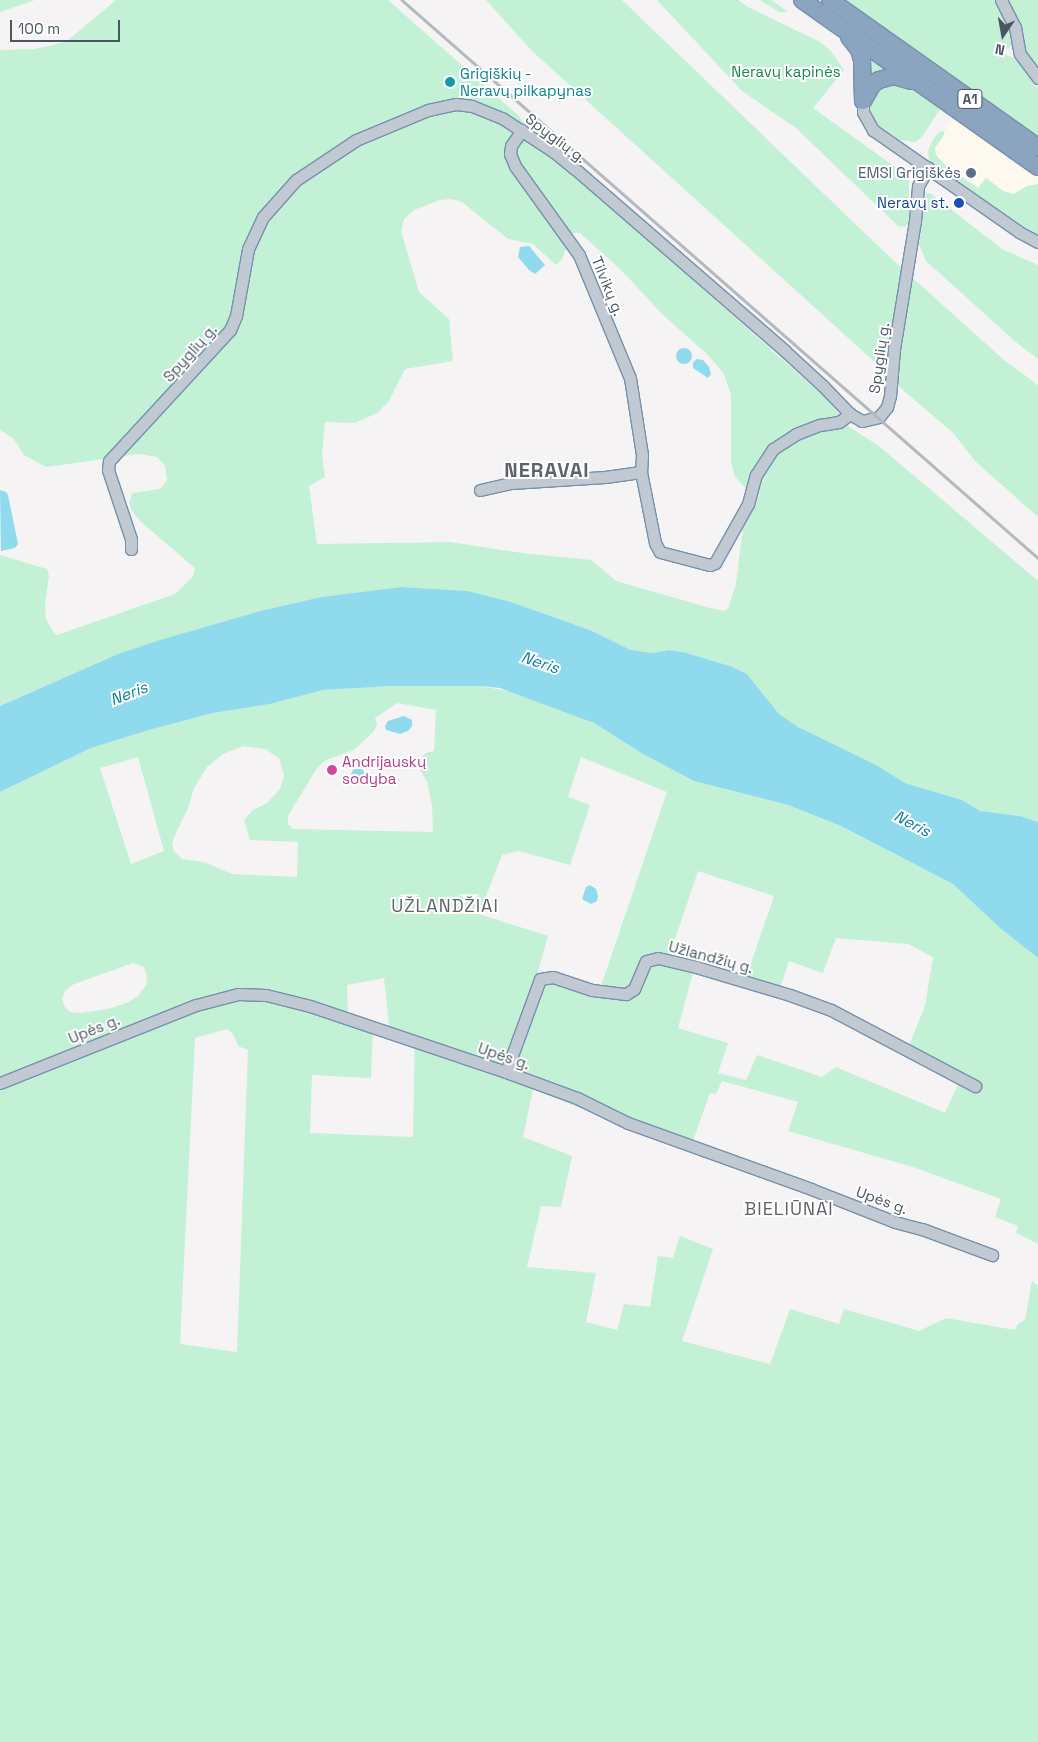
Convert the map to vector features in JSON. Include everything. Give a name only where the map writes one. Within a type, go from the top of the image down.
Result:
[{"type":"highway","name":"A1","points":[[802,0],[929,89],[1037,174]]},
{"type":"highway","name":"A1","points":[[830,0],[1038,147]]},
{"type":"highway","points":[[842,28],[859,50],[862,60],[863,101]]},
{"type":"highway","points":[[863,101],[873,84],[886,77],[894,76],[929,89]]},
{"type":"street","points":[[1001,0],[1015,27],[1020,54],[1038,78]]},
{"type":"street","points":[[863,101],[863,112],[873,130],[1019,232],[1038,242]]},
{"type":"street","name":"Spyglių g.","points":[[132,549],[131,539],[108,470],[109,461],[230,330],[236,316],[248,249],[264,217],[296,180],[356,140],[428,110],[456,104],[472,106],[502,118],[522,130],[574,168],[778,345],[823,386],[850,414],[856,419],[869,421],[879,417],[887,407],[918,186],[928,168]]},
{"type":"street","name":"Tilvikų g.","points":[[522,130],[512,146],[510,154],[515,166],[579,255],[630,378],[642,455],[641,472],[656,548],[665,555],[710,565],[720,556],[748,504],[756,475],[773,449],[796,434],[820,425],[839,422],[850,414]]},
{"type":"street","points":[[480,490],[511,483],[605,477],[641,472]]},
{"type":"street","name":"Užlandžių g.","points":[[506,1072],[540,979],[553,977],[592,990],[626,994],[634,989],[646,961],[658,958],[766,988],[830,1010],[975,1086]]},
{"type":"street","name":"Upės g.","points":[[0,1083],[196,1005],[221,997],[248,994],[266,995],[302,1003],[506,1072],[577,1098],[628,1123],[811,1189],[895,1222],[922,1229],[992,1255]]},
{"type":"shaded area","points":[[953,118],[1038,178],[1038,184],[1027,186],[1014,194],[1003,191],[986,179],[978,188],[945,165],[936,155],[935,148]]},
{"type":"green space","points":[[0,0],[35,0],[0,12]]},
{"type":"green space","points":[[116,0],[388,0],[519,116],[549,153],[827,399],[848,426],[879,446],[1038,581],[1038,822],[1020,816],[980,811],[962,800],[905,783],[798,727],[779,714],[747,674],[730,666],[683,652],[669,650],[653,653],[631,650],[590,630],[511,602],[468,591],[401,587],[321,597],[260,611],[118,654],[0,706],[0,555],[47,569],[49,576],[45,605],[46,619],[57,635],[175,594],[193,576],[195,568],[141,522],[132,511],[129,503],[132,493],[160,489],[167,481],[165,466],[157,457],[139,454],[46,467],[24,455],[13,438],[0,430],[0,50],[35,49],[66,42]],"holes":[[[451,199],[462,202],[508,239],[533,244],[556,265],[563,258],[570,233],[580,233],[622,271],[662,314],[708,355],[724,374],[731,395],[731,461],[735,477],[750,492],[754,502],[743,527],[736,584],[728,609],[724,611],[710,608],[616,581],[591,560],[522,553],[450,542],[317,544],[309,486],[325,477],[322,456],[325,422],[355,423],[377,413],[389,401],[405,369],[453,361],[449,319],[419,292],[401,231],[404,219],[414,210],[440,200]]]},
{"type":"green space","points":[[486,0],[622,0],[896,263],[1004,360],[1038,385],[1038,517],[976,462],[953,433],[896,384],[877,364],[532,51]]},
{"type":"green space","name":"Neravų kapinės","points":[[657,0],[738,0],[748,7],[820,42],[830,50],[844,70],[813,108],[909,177],[909,222],[905,227],[898,226],[796,128],[742,91]]},
{"type":"green space","points":[[760,0],[771,0],[788,12],[779,12]]},
{"type":"green space","points":[[844,0],[1038,0],[1038,73],[1014,45],[1001,52],[1015,59],[1038,88],[1038,139]]},
{"type":"green space","points":[[864,53],[890,72],[869,82]]},
{"type":"green space","points":[[903,83],[941,108],[921,138],[915,142],[900,140],[872,122],[868,110],[869,99],[874,87]]},
{"type":"green space","points":[[944,131],[944,135],[935,148],[936,155],[945,165],[978,188],[986,178],[1003,191],[1014,194],[1027,186],[1038,184],[1038,236],[929,162],[928,151],[932,141],[939,132]]},
{"type":"green space","points":[[926,193],[930,193],[1002,249],[1038,265],[1038,359],[1017,343],[926,261],[919,244]]},
{"type":"green space","points":[[392,686],[481,686],[518,693],[594,723],[643,754],[694,781],[788,805],[841,826],[953,884],[1001,929],[1038,958],[1038,1244],[1016,1233],[1018,1226],[995,1217],[1001,1199],[913,1167],[788,1131],[798,1102],[722,1081],[716,1094],[710,1093],[690,1149],[614,1122],[533,1089],[523,1137],[572,1156],[561,1207],[541,1206],[527,1267],[596,1273],[586,1322],[617,1330],[624,1304],[650,1307],[658,1256],[673,1258],[680,1236],[713,1249],[682,1341],[770,1364],[790,1309],[839,1324],[844,1309],[919,1331],[946,1318],[1015,1330],[1018,1324],[1025,1320],[1032,1281],[1038,1286],[1038,1742],[0,1742],[0,792],[91,748],[213,713],[270,704],[323,690]],"holes":[[[397,703],[436,710],[434,751],[426,753],[419,759],[417,764],[427,782],[432,805],[433,832],[293,829],[288,824],[288,816],[317,768],[326,760],[354,750],[374,731],[377,724],[375,718]],[[243,746],[265,749],[279,758],[284,775],[280,789],[267,803],[253,810],[244,820],[250,840],[298,842],[297,877],[232,874],[204,862],[182,859],[174,851],[172,843],[188,808],[194,788],[207,767],[223,754]],[[138,757],[164,851],[131,864],[100,768]],[[581,757],[667,792],[598,995],[537,975],[548,936],[479,914],[502,855],[519,851],[570,865],[590,805],[568,797]],[[698,871],[774,896],[746,978],[780,989],[789,961],[823,973],[836,938],[908,944],[933,957],[925,1006],[906,1053],[960,1080],[945,1113],[836,1067],[822,1077],[757,1055],[746,1080],[718,1073],[728,1043],[678,1028],[694,969],[667,963]],[[133,963],[144,967],[147,976],[146,985],[139,995],[129,1002],[108,1009],[80,1013],[70,1012],[64,1006],[62,998],[66,990],[74,984]],[[384,978],[389,1026],[415,1036],[413,1137],[310,1133],[312,1075],[371,1078],[373,1032],[348,1014],[347,985]],[[227,1029],[233,1034],[238,1046],[248,1050],[237,1352],[180,1344],[195,1038]]]},
{"type":"water","points":[[529,246],[545,265],[535,274],[518,257],[520,247]]},
{"type":"water","points":[[684,348],[692,356],[684,364],[676,356]]},
{"type":"water","points":[[697,359],[703,360],[709,367],[711,374],[708,378],[693,368],[693,362]]},
{"type":"water","points":[[0,490],[8,495],[18,544],[15,548],[1,551]]},
{"type":"water","name":"Neris","points":[[401,587],[468,591],[511,602],[590,630],[631,650],[653,653],[669,650],[683,652],[730,666],[747,674],[779,714],[798,727],[876,765],[905,783],[962,800],[980,811],[1020,816],[1038,822],[1038,958],[1001,929],[953,884],[841,826],[788,805],[694,781],[643,754],[594,723],[500,688],[481,686],[392,686],[323,690],[270,704],[213,713],[91,748],[0,792],[0,706],[118,654],[157,641],[260,611],[321,597]]},
{"type":"water","points":[[404,716],[412,720],[412,726],[408,731],[400,734],[386,730],[385,726],[388,721]]},
{"type":"water","points":[[358,768],[363,770],[365,775],[363,780],[358,782],[353,780],[351,775],[353,770]]},
{"type":"water","points":[[590,885],[596,889],[598,896],[597,901],[591,904],[582,899],[586,887]]},
{"type":"railway","points":[[402,0],[1038,558]]},
{"type":"place","name":"Grigiškių - Neravų pilkapynas","points":[[450,82]]},
{"type":"place","name":"EMSI Grigiškės","points":[[971,173]]},
{"type":"place","name":"Neravų st.","points":[[959,203]]},
{"type":"place","name":"Andrijauskų sodyba","points":[[332,770]]},
{"type":"district","name":"NERAVAI","points":[[547,470]]},
{"type":"district","name":"UŽLANDŽIAI","points":[[445,906]]},
{"type":"district","name":"BIELIŪNAI","points":[[789,1209]]}]
